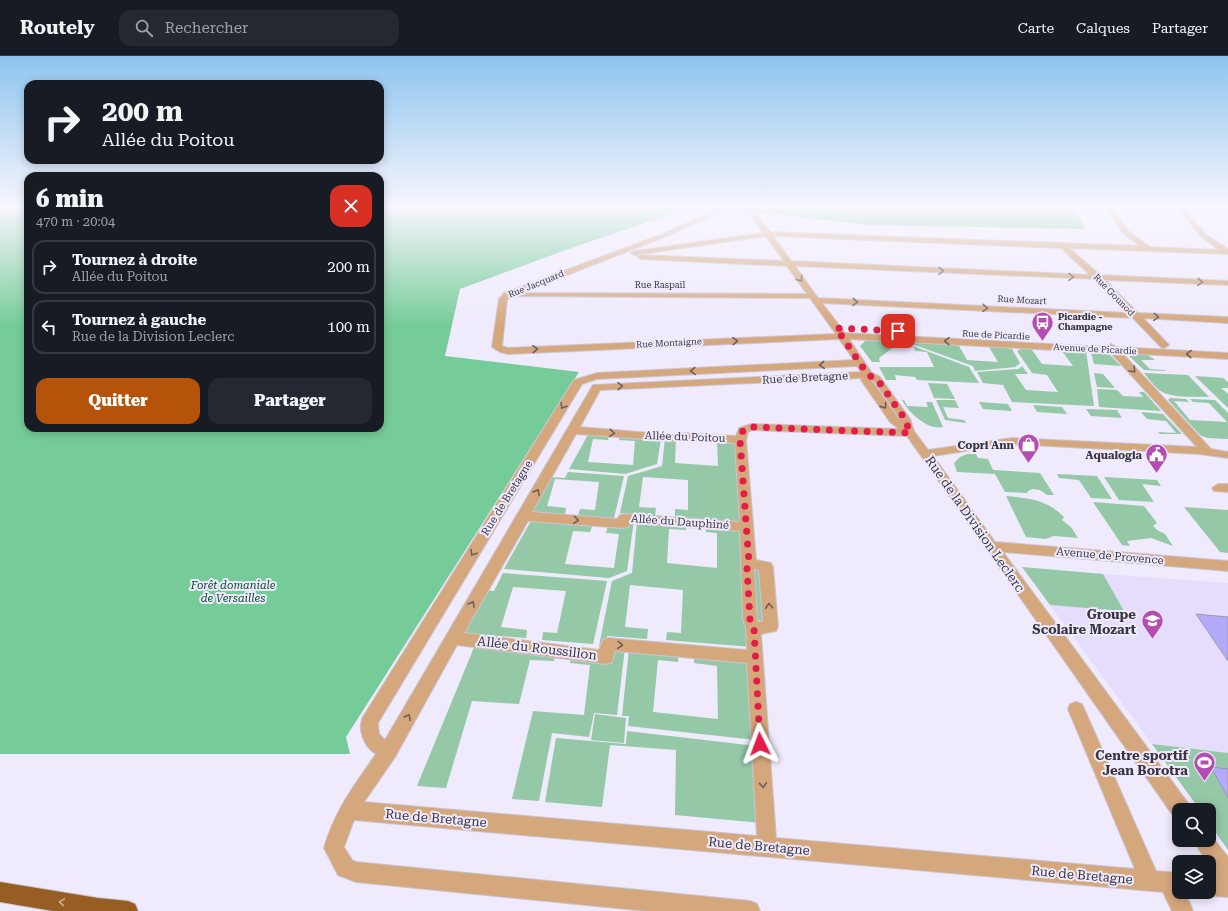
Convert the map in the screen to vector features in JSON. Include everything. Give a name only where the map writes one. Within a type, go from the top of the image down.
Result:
[{"type":"highway","points":[[0,892],[98,908],[128,911]]},
{"type":"street","name":"Rue Jacquard","points":[[497,347],[503,299],[507,295],[639,246]]},
{"type":"street","points":[[612,256],[684,246]]},
{"type":"street","name":"Rue de la Division Leclerc","points":[[777,246],[861,363],[868,375],[866,380],[894,420],[910,433],[1176,803]]},
{"type":"street","points":[[1063,246],[1228,252]]},
{"type":"street","name":"Rue Gounod","points":[[1063,246],[1098,278],[1164,345]]},
{"type":"street","points":[[1144,246],[1148,249]]},
{"type":"street","points":[[1219,246],[1228,252]]},
{"type":"street","points":[[612,256],[1228,283]]},
{"type":"street","name":"Rue Raspail","points":[[507,295],[814,298]]},
{"type":"street","name":"Rue Mozart","points":[[814,298],[1228,320]]},
{"type":"street","name":"Rue Montaigne","points":[[497,347],[508,351],[838,332]]},
{"type":"street","name":"Avenue de Picardie","points":[[838,332],[1110,346],[1228,356]]},
{"type":"street","points":[[1110,346],[1164,345],[1228,348]]},
{"type":"street","points":[[1110,346],[1207,452]]},
{"type":"street","name":"Rue de Bretagne","points":[[597,382],[861,363]]},
{"type":"street","name":"Rue de Bretagne","points":[[389,751],[376,745],[369,730],[368,722],[577,384],[583,379],[597,382],[868,375]]},
{"type":"street","name":"Rue de Bretagne","points":[[597,382],[573,430],[389,751],[348,810],[337,833],[334,848],[345,868],[356,872],[750,911]]},
{"type":"street","name":"Allée du Poitou","points":[[573,430],[673,438],[686,436],[740,440],[743,430],[751,427],[910,433]]},
{"type":"street","points":[[740,440],[747,527],[749,563],[747,568],[750,619],[754,628],[767,847]]},
{"type":"street","points":[[925,454],[1012,441],[1226,452]]},
{"type":"street","name":"Allée du Dauphiné","points":[[523,516],[624,524],[624,518],[747,527]]},
{"type":"street","name":"Avenue de Provence","points":[[992,546],[1228,566]]},
{"type":"street","name":"Allée du Roussillon","points":[[453,638],[606,657],[608,644],[755,657]]},
{"type":"street","points":[[1076,709],[1166,882],[1183,911]]},
{"type":"street","name":"Rue de Bretagne","points":[[348,810],[1166,882]]},
{"type":"street","points":[[1208,847],[1228,874]]},
{"type":"street","points":[[1216,886],[1228,887]]},
{"type":"shaded area","name":"Groupe Scolaire Mozart","points":[[1103,574],[1228,583],[1228,753],[1152,744],[1050,605],[1124,611]]},
{"type":"green space","name":"Forêt domaniale de Versailles","points":[[0,246],[24,246],[24,432],[384,432],[384,246],[577,246],[460,289],[445,356],[579,372],[346,737],[350,754],[0,754]]},
{"type":"green space","points":[[866,340],[902,341],[879,358],[880,362],[872,362],[860,346]]},
{"type":"green space","points":[[911,342],[970,345],[959,346],[967,360],[998,362],[989,347],[976,345],[1008,348],[1012,349],[1020,363],[1015,367],[975,371],[973,366],[912,344]]},
{"type":"green space","points":[[913,346],[969,367],[979,383],[917,380],[915,377],[895,375],[896,380],[886,380],[879,367],[934,367],[927,352],[915,351]]},
{"type":"green space","points":[[1023,348],[1043,349],[1044,350],[1032,350],[1042,364],[1073,366],[1062,351],[1048,349],[1086,351],[1094,406],[1012,402],[1003,385],[983,383],[977,372],[1019,369],[1022,366],[1028,374],[1015,374],[1026,390],[1058,392],[1047,375],[1032,373],[1017,351]]},
{"type":"green space","points":[[1091,352],[1108,353],[1121,366],[1094,364]]},
{"type":"green space","points":[[1128,355],[1148,355],[1155,360],[1141,360],[1150,369],[1166,371],[1144,370]]},
{"type":"green space","points":[[1094,373],[1103,374],[1115,388],[1097,387]]},
{"type":"green space","points":[[1144,373],[1188,375],[1209,397],[1176,396],[1164,393],[1157,388]]},
{"type":"green space","points":[[1195,376],[1223,378],[1228,382],[1228,388],[1221,388],[1228,394],[1228,408]]},
{"type":"green space","points":[[928,383],[947,384],[955,399],[934,398]]},
{"type":"green space","points":[[1097,389],[1117,390],[1123,396],[1143,397],[1139,392],[1144,392],[1161,411],[1099,407]]},
{"type":"green space","points":[[1170,398],[1186,399],[1189,402],[1174,401],[1190,420],[1227,422],[1209,403],[1193,402],[1190,399],[1215,400],[1228,413],[1228,439],[1207,438],[1200,435],[1168,400]]},
{"type":"green space","points":[[902,400],[904,400],[907,406],[928,407],[926,402],[932,402],[943,427],[931,426],[919,420],[909,410]]},
{"type":"green space","points":[[936,400],[955,400],[959,408],[943,407],[948,418],[964,420],[966,423],[945,420]]},
{"type":"green space","points":[[979,402],[1008,404],[1012,411],[983,409]]},
{"type":"green space","points":[[1033,405],[1062,407],[1067,414],[1037,412]]},
{"type":"green space","points":[[1086,409],[1117,410],[1122,418],[1091,416]]},
{"type":"green space","points":[[1141,412],[1163,414],[1182,434],[1160,434],[1158,432],[1176,433],[1166,421],[1147,419]]},
{"type":"green space","points":[[589,433],[610,434],[608,440],[593,439],[588,462],[633,465],[635,441],[619,440],[620,435],[661,439],[657,464],[625,474],[569,469]]},
{"type":"green space","points":[[691,438],[691,440],[676,440],[675,463],[718,466],[717,442],[703,441],[703,439],[738,440],[744,522],[675,517],[675,509],[688,510],[688,480],[643,477],[639,507],[656,508],[655,516],[620,513],[628,476],[662,466],[665,439]]},
{"type":"green space","points":[[967,454],[976,454],[978,458],[988,459],[993,470],[1040,473],[1054,495],[1047,495],[1040,490],[1033,489],[1027,493],[1005,492],[995,474],[957,472],[954,463],[960,457]]},
{"type":"green space","points":[[568,472],[624,476],[614,518],[578,516],[580,509],[595,510],[599,482],[555,479],[547,506],[566,508],[565,515],[530,512],[550,477],[565,478]]},
{"type":"green space","points":[[1057,474],[1097,476],[1112,499],[1091,498],[1079,480],[1059,478]]},
{"type":"green space","points":[[1104,477],[1157,480],[1161,486],[1142,484],[1154,502],[1119,500]]},
{"type":"green space","points":[[1006,496],[1030,499],[1044,503],[1058,511],[1064,517],[1062,520],[1071,527],[1078,538],[1054,536],[1045,539],[1026,537]]},
{"type":"green space","points":[[1093,502],[1144,506],[1157,523],[1153,526],[1165,534],[1173,546],[1151,538],[1127,541],[1130,546],[1122,545]]},
{"type":"green space","points":[[1184,507],[1228,510],[1228,553],[1220,552]]},
{"type":"green space","points":[[532,519],[593,524],[590,532],[573,531],[565,564],[614,568],[619,534],[606,533],[608,525],[634,520],[627,571],[609,578],[504,569]]},
{"type":"green space","points":[[637,521],[686,524],[686,530],[669,529],[667,563],[717,568],[717,533],[706,532],[706,525],[743,528],[751,647],[666,640],[667,632],[681,633],[683,590],[630,585],[625,627],[648,629],[647,639],[607,636],[604,647],[599,646],[612,581],[632,573]]},
{"type":"green space","points":[[1022,567],[1103,574],[1124,611],[1050,605]]},
{"type":"green space","points":[[750,568],[762,569],[767,621],[754,620]]},
{"type":"green space","points":[[503,573],[607,581],[593,644],[542,640],[543,632],[557,633],[566,591],[513,587],[501,627],[527,630],[526,638],[462,633],[486,590],[494,591]]},
{"type":"green space","points":[[475,645],[555,654],[554,661],[530,660],[519,704],[472,701],[446,788],[417,786]]},
{"type":"green space","points":[[611,647],[625,648],[617,715],[594,713],[589,737],[552,733],[539,801],[512,799],[533,711],[584,715],[590,665],[570,663],[571,656],[609,659]]},
{"type":"green space","points":[[629,649],[679,653],[678,662],[658,660],[653,712],[718,719],[717,666],[694,663],[694,655],[751,659],[756,740],[628,726],[629,716],[622,716]]},
{"type":"green space","points":[[595,714],[626,718],[624,743],[591,740]]},
{"type":"green space","points":[[627,731],[756,746],[762,823],[675,815],[676,750],[610,745],[602,807],[545,802],[556,738],[626,744]]},
{"type":"green space","name":"Centre sportif Jean Borotra","points":[[1152,744],[1228,753],[1228,850],[1216,833],[1216,803],[1195,803]]},
{"type":"building","points":[[1196,614],[1228,617],[1228,661]]},
{"type":"building","points":[[1211,767],[1228,769],[1228,798]]},
{"type":"place","name":"Picardie - Champagne","points":[[1042,342]]},
{"type":"place","name":"Copri Ann","points":[[1029,464]]},
{"type":"place","name":"Aqualogia","points":[[1157,474]]},
{"type":"place","name":"Groupe Scolaire Mozart","points":[[1152,640]]},
{"type":"place","name":"Centre sportif Jean Borotra","points":[[1204,782]]},
{"type":"route","points":[[760,744],[754,628],[750,619],[747,568],[749,563],[740,440],[743,430],[751,427],[910,433],[905,419],[877,379],[868,375],[857,356],[836,328],[898,331]]}]
